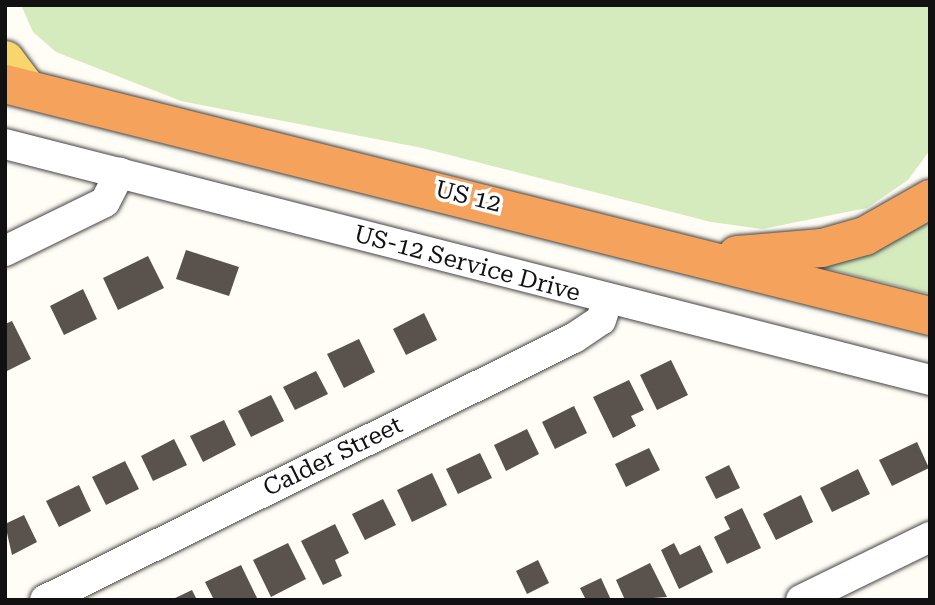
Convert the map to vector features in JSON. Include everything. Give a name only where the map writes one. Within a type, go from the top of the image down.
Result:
[{"type":"highway","name":"US 12","points":[[17,87],[930,316]]},
{"type":"highway","points":[[678,253],[767,256],[822,248],[865,236],[930,199]]},
{"type":"main road","points":[[5,59],[17,87]]},
{"type":"street","name":"US-12 Service Drive","points":[[5,144],[607,300],[930,380]]},
{"type":"street","points":[[5,251],[105,202],[120,173]]},
{"type":"street","name":"Calder Street","points":[[45,600],[574,338],[601,320],[607,300]]},
{"type":"street","points":[[801,600],[930,537]]},
{"type":"green space","points":[[21,5],[930,5],[930,150],[908,180],[867,208],[762,229],[711,222],[422,148],[181,101],[56,52],[33,32]]},
{"type":"green space","points":[[930,221],[930,294],[821,267],[876,247]]},
{"type":"building","points":[[186,250],[239,267],[229,296],[176,279]]},
{"type":"building","points":[[148,256],[164,288],[118,310],[103,278]]},
{"type":"building","points":[[83,289],[97,319],[64,335],[50,306]]},
{"type":"building","points":[[424,313],[437,340],[406,355],[393,329]]},
{"type":"building","points":[[12,321],[31,359],[5,372],[5,324]]},
{"type":"building","points":[[359,339],[375,372],[344,388],[327,354]]},
{"type":"building","points":[[671,360],[688,395],[657,410],[640,375]]},
{"type":"building","points":[[316,371],[328,394],[295,410],[283,387]]},
{"type":"building","points":[[629,380],[644,410],[631,416],[636,426],[613,438],[593,397]]},
{"type":"building","points":[[271,395],[284,421],[251,437],[238,411]]},
{"type":"building","points":[[574,406],[587,433],[555,449],[542,422]]},
{"type":"building","points":[[224,420],[236,445],[203,462],[190,436]]},
{"type":"building","points":[[527,429],[539,454],[506,471],[494,445]]},
{"type":"building","points":[[174,439],[187,465],[153,481],[141,456]]},
{"type":"building","points":[[917,442],[929,468],[892,486],[879,460]]},
{"type":"building","points":[[649,448],[660,470],[626,487],[615,464]]},
{"type":"building","points":[[480,453],[492,478],[458,494],[446,469]]},
{"type":"building","points":[[125,461],[139,489],[106,505],[92,477]]},
{"type":"building","points":[[729,465],[740,488],[716,499],[705,477]]},
{"type":"building","points":[[858,469],[870,494],[832,512],[820,488]]},
{"type":"building","points":[[432,473],[447,505],[412,522],[397,490]]},
{"type":"building","points":[[79,485],[91,511],[59,527],[46,501]]},
{"type":"building","points":[[801,495],[813,522],[776,540],[763,514]]},
{"type":"building","points":[[383,499],[396,525],[365,540],[352,514]]},
{"type":"building","points":[[742,508],[761,548],[727,564],[714,537],[730,529],[724,517]]},
{"type":"building","points":[[24,515],[37,542],[12,555],[5,524]]},
{"type":"building","points":[[335,524],[349,553],[335,560],[342,576],[323,585],[301,541]]},
{"type":"building","points":[[288,543],[306,579],[271,597],[253,560]]},
{"type":"building","points":[[674,543],[680,555],[700,545],[713,572],[679,589],[661,550]]},
{"type":"building","points":[[538,560],[549,583],[527,594],[516,571]]},
{"type":"building","points":[[650,563],[667,597],[625,600],[616,580]]},
{"type":"building","points":[[241,565],[258,600],[214,600],[205,582]]},
{"type":"building","points":[[601,578],[611,600],[586,600],[580,588]]},
{"type":"building","points":[[192,590],[197,600],[171,600]]}]
